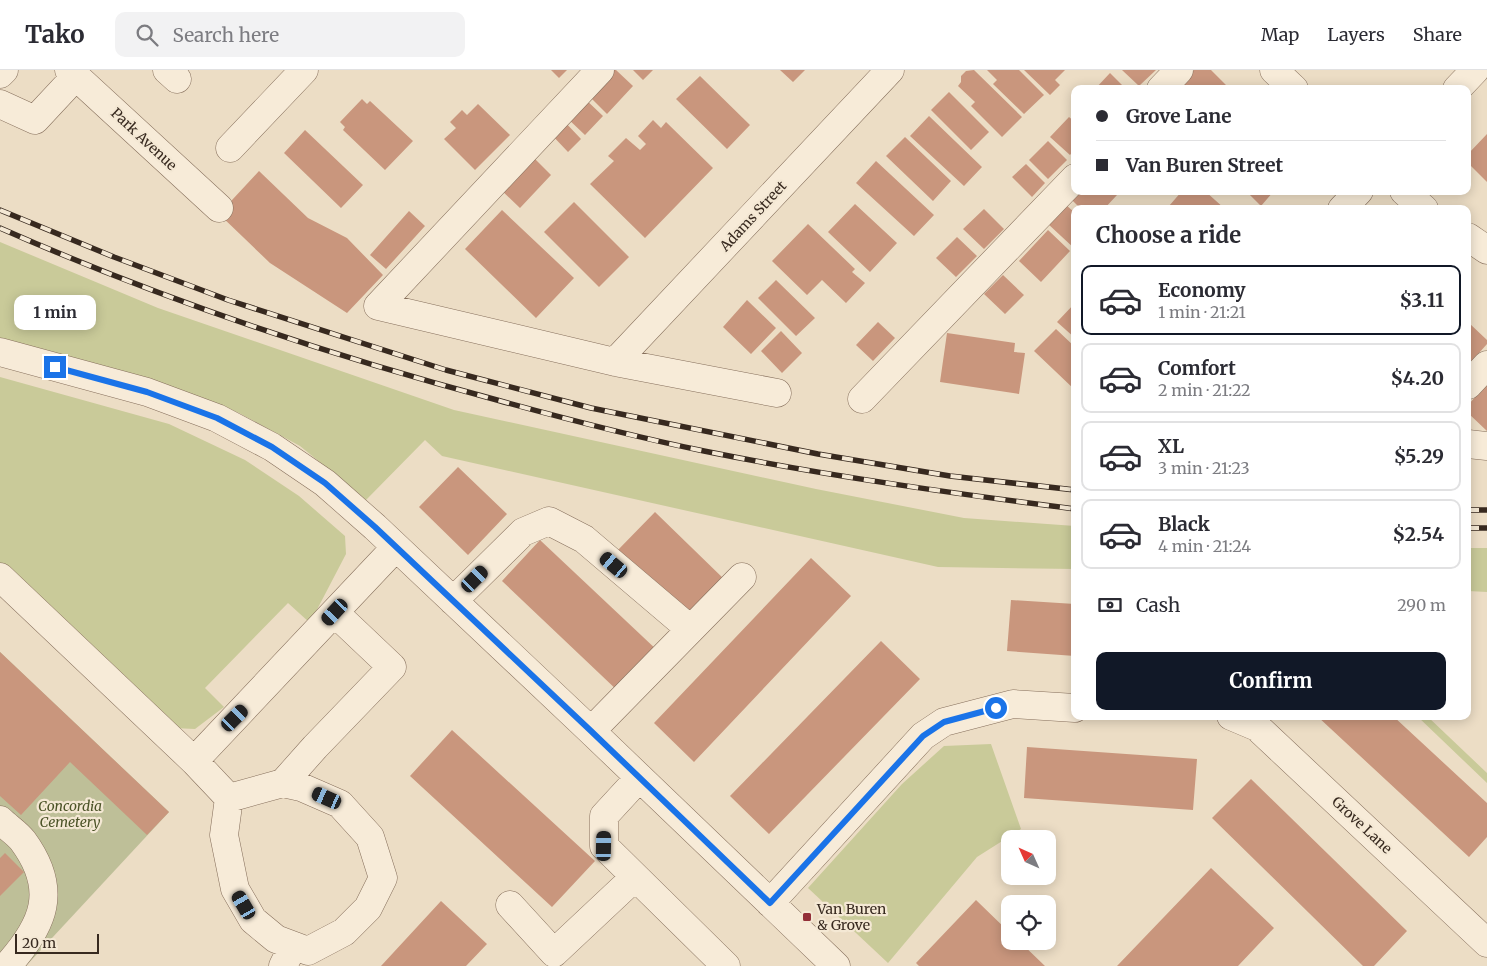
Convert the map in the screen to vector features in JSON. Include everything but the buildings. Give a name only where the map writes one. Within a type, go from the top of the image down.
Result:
[{"type":"street","points":[[0,74],[4,70]]},
{"type":"street","points":[[230,148],[304,70]]},
{"type":"street","points":[[600,70],[378,306],[615,362],[777,393]]},
{"type":"street","name":"Adams Street","points":[[615,362],[890,70]]},
{"type":"street","points":[[1165,85],[1179,70]]},
{"type":"street","points":[[1274,70],[1290,85]]},
{"type":"street","points":[[1461,85],[1475,70]]},
{"type":"street","points":[[0,104],[34,120],[73,73]]},
{"type":"street","name":"Park Avenue","points":[[73,73],[219,208]]},
{"type":"street","points":[[862,399],[1071,182]]},
{"type":"street","points":[[1346,205],[1355,195]]},
{"type":"street","points":[[1408,195],[1420,205]]},
{"type":"street","points":[[1471,240],[1487,250]]},
{"type":"street","points":[[0,352],[147,392],[217,418],[272,447],[325,483],[396,547],[591,731],[836,966]]},
{"type":"street","points":[[1471,382],[1487,365]]},
{"type":"street","points":[[1471,444],[1487,446]]},
{"type":"street","points":[[453,601],[523,532],[549,522],[584,539],[690,629]]},
{"type":"street","points":[[194,761],[396,547]]},
{"type":"street","points":[[0,576],[194,761],[229,798]]},
{"type":"street","points":[[591,731],[742,577]]},
{"type":"street","points":[[283,783],[315,747],[392,668],[335,612]]},
{"type":"street","points":[[770,903],[923,736],[944,722],[1013,704],[1071,708]]},
{"type":"street","name":"Grove Lane","points":[[1240,720],[1257,727],[1487,943]]},
{"type":"street","points":[[639,778],[604,816],[604,846],[726,966]]},
{"type":"street","points":[[283,783],[301,786],[340,804],[370,837],[383,878],[368,908],[344,932],[308,951],[288,956],[276,939],[253,920],[235,889],[224,835],[229,798],[283,783]]},
{"type":"street","points":[[0,820],[22,840],[36,862],[43,882],[43,903],[38,924],[24,947],[6,966]]},
{"type":"street","points":[[510,905],[554,953],[635,877]]},
{"type":"green space","points":[[0,242],[158,308],[454,410],[816,489],[964,518],[1071,526],[1071,569],[938,567],[442,456],[425,440],[366,500],[300,446],[239,413],[179,389],[0,338]]},
{"type":"green space","points":[[0,377],[169,424],[245,460],[299,496],[345,536],[346,554],[310,623],[288,603],[205,688],[224,707],[195,729],[173,728],[0,564]]},
{"type":"green space","points":[[1471,548],[1487,548],[1487,592],[1471,591]]},
{"type":"green space","name":"Concordia Cemetery","points":[[0,652],[169,812],[26,966],[0,966]]},
{"type":"green space","points":[[1421,720],[1431,720],[1487,773],[1487,783]]},
{"type":"green space","points":[[991,744],[1021,829],[1001,830],[1001,842],[977,857],[888,963],[808,888],[902,784],[944,746]]},
{"type":"railway","points":[[0,210],[114,257],[228,300],[446,370],[591,408],[818,454],[950,476],[1071,490]]},
{"type":"railway","points":[[0,228],[183,302],[245,324],[434,383],[575,421],[678,446],[750,460],[843,476],[1071,508]]},
{"type":"railway","points":[[1471,510],[1487,510]]},
{"type":"railway","points":[[1471,528],[1487,528]]},
{"type":"place","name":"Van Buren & Grove","points":[[807,917]]},
{"type":"route","points":[[55,367],[147,392],[217,418],[272,447],[325,483],[375,527],[770,903],[923,736],[944,722],[996,708]]}]
